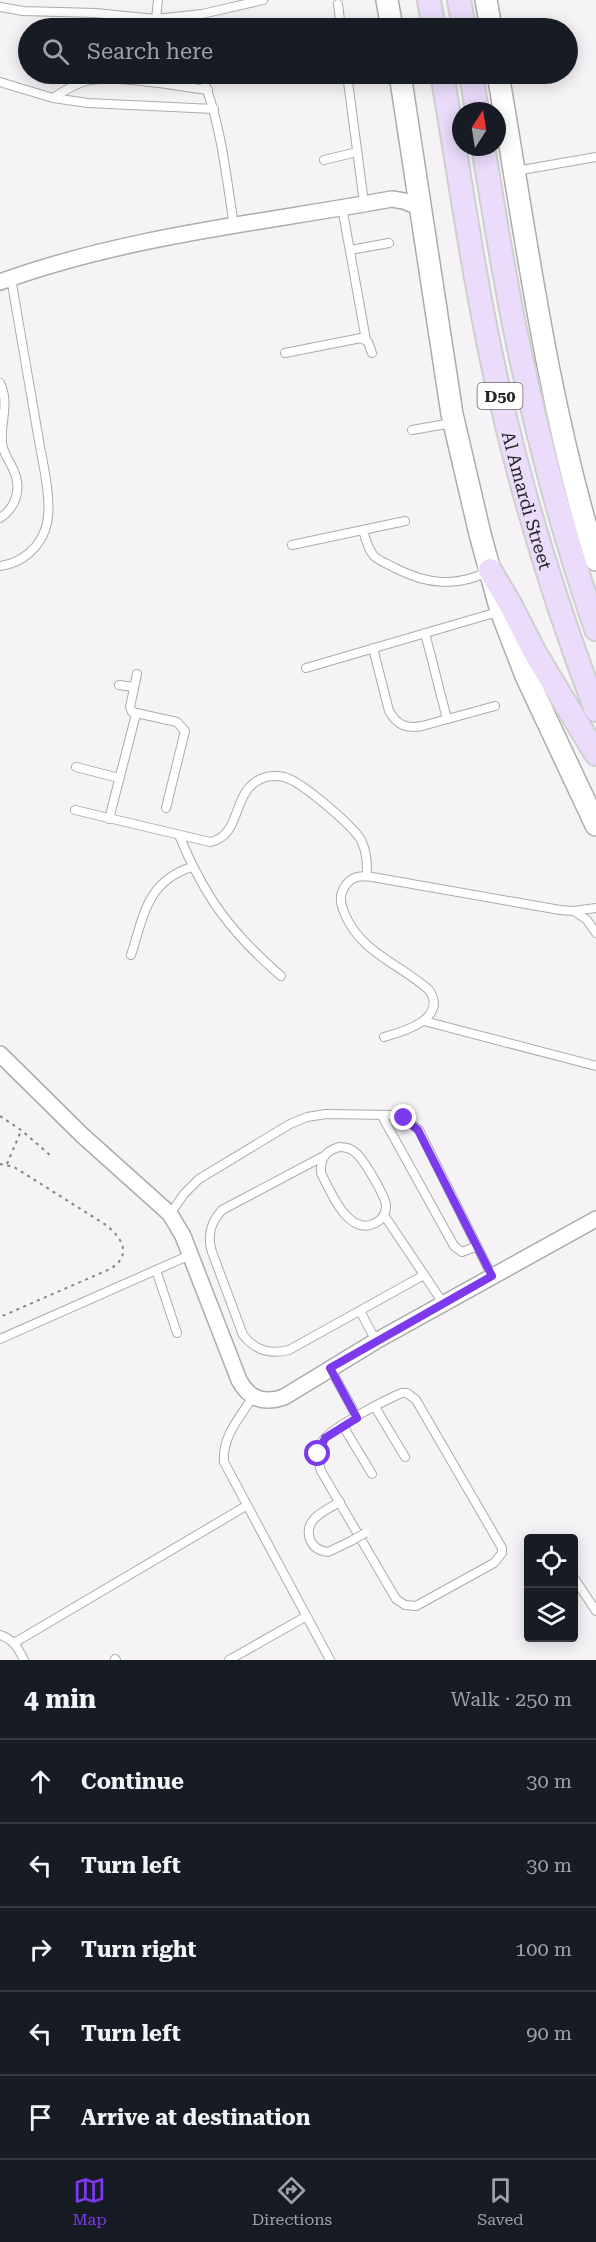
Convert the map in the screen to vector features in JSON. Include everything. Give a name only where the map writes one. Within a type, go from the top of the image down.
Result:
[{"type":"main road","points":[[429,0],[432,18]]},
{"type":"main road","points":[[459,0],[462,18]]},
{"type":"main road","name":"Al Amardi Street","points":[[444,84],[479,291],[504,414],[549,579],[596,710]]},
{"type":"main road","points":[[473,84],[476,102]]},
{"type":"main road","name":"Al Amardi Street","points":[[484,156],[507,292],[532,410],[563,526],[596,629]]},
{"type":"main road","points":[[490,570],[535,653],[596,754]]},
{"type":"street","points":[[387,0],[390,18]]},
{"type":"street","points":[[486,0],[489,18]]},
{"type":"street","points":[[402,84],[454,422],[469,491],[501,611],[537,702],[596,825]]},
{"type":"street","points":[[500,84],[553,392],[596,560]]},
{"type":"street","points":[[392,198],[408,184],[416,172]]},
{"type":"street","points":[[6,280],[145,242],[392,198],[422,209]]},
{"type":"street","points":[[0,1054],[82,1135],[170,1214],[183,1236],[239,1380],[244,1390],[252,1397],[263,1401],[274,1401],[284,1397],[443,1302],[596,1219]]},
{"type":"lane","points":[[156,18],[158,0]]},
{"type":"lane","points":[[166,18],[202,14],[263,0]]},
{"type":"lane","points":[[338,4],[340,18]]},
{"type":"lane","points":[[0,6],[24,11],[95,13],[146,18]]},
{"type":"lane","points":[[0,82],[53,98],[88,103],[214,109]]},
{"type":"lane","points":[[53,98],[79,84]]},
{"type":"lane","points":[[156,84],[208,90]]},
{"type":"lane","points":[[205,84],[214,109],[234,226]]},
{"type":"lane","points":[[348,84],[364,203]]},
{"type":"lane","points":[[324,160],[357,152]]},
{"type":"lane","points":[[515,172],[596,157]]},
{"type":"lane","points":[[342,207],[366,339],[372,353]]},
{"type":"lane","points":[[350,249],[389,243]]},
{"type":"lane","points":[[0,566],[11,565],[28,555],[41,540],[48,522],[46,483],[6,280]]},
{"type":"lane","points":[[285,353],[357,338],[366,339]]},
{"type":"lane","points":[[0,383],[6,408],[2,444],[18,484],[16,500],[7,514],[0,518]]},
{"type":"lane","points":[[412,430],[454,422]]},
{"type":"lane","points":[[292,545],[405,521]]},
{"type":"lane","points":[[363,530],[374,555],[400,570],[428,581],[459,583],[490,570]]},
{"type":"lane","points":[[306,668],[501,611]]},
{"type":"lane","points":[[425,633],[447,719]]},
{"type":"lane","points":[[373,648],[389,711],[394,720],[402,726],[412,728],[495,706]]},
{"type":"lane","points":[[137,674],[130,707],[132,712],[177,722],[185,731],[166,808]]},
{"type":"lane","points":[[119,685],[134,687]]},
{"type":"lane","points":[[109,819],[136,714]]},
{"type":"lane","points":[[76,767],[119,778]]},
{"type":"lane","points":[[75,810],[210,842],[227,835],[242,796],[250,785],[273,776],[286,778],[354,829],[367,859],[367,876]]},
{"type":"lane","points":[[178,835],[192,867],[210,898],[231,927],[254,953],[281,976]]},
{"type":"lane","points":[[131,955],[154,891],[171,876],[192,867]]},
{"type":"lane","points":[[384,1037],[398,1034],[424,1021],[431,1015],[435,1006],[429,990],[368,947],[356,935],[341,905],[341,893],[346,883],[355,876],[367,876],[546,908],[574,911],[596,908]]},
{"type":"lane","points":[[574,911],[587,920],[596,933]]},
{"type":"lane","points":[[424,1021],[596,1066]]},
{"type":"lane","points":[[170,1214],[184,1194],[199,1179],[298,1120],[326,1114],[392,1115],[404,1118],[418,1130],[492,1276]]},
{"type":"lane","points":[[382,1116],[454,1246],[462,1252],[477,1246]]},
{"type":"lane","points":[[348,1148],[356,1153],[384,1197],[386,1202],[384,1215],[376,1223],[363,1226],[347,1218],[321,1173],[320,1164],[330,1149],[348,1148]]},
{"type":"lane","points":[[324,1156],[222,1210],[211,1225],[209,1244],[243,1335],[258,1349],[278,1353],[289,1350],[424,1275]]},
{"type":"lane","points":[[384,1215],[443,1302]]},
{"type":"lane","points":[[0,1339],[190,1255]]},
{"type":"lane","points":[[156,1270],[177,1334]]},
{"type":"lane","points":[[360,1311],[376,1341]]},
{"type":"lane","points":[[330,1368],[357,1418]]},
{"type":"lane","points":[[402,1393],[407,1393],[416,1400],[502,1548],[501,1557],[421,1605],[405,1605],[396,1599],[321,1471],[318,1454],[325,1438],[357,1418],[402,1393]]},
{"type":"lane","points":[[252,1397],[226,1439],[223,1450],[224,1462],[330,1660]]},
{"type":"lane","points":[[375,1407],[405,1457]]},
{"type":"lane","points":[[343,1426],[372,1474]]},
{"type":"lane","points":[[339,1502],[314,1518],[308,1530],[316,1548],[328,1552],[368,1532]]},
{"type":"lane","points":[[14,1643],[246,1506]]},
{"type":"lane","points":[[578,1585],[596,1611]]},
{"type":"lane","points":[[229,1660],[305,1617]]},
{"type":"lane","points":[[0,1635],[8,1637],[14,1643],[24,1660]]},
{"type":"path","points":[[0,1116],[21,1130],[50,1155]]},
{"type":"path","points":[[7,1164],[21,1130]]},
{"type":"path","points":[[0,1164],[14,1167],[105,1225],[118,1235],[123,1251],[117,1265],[110,1269],[0,1317]]},
{"type":"route","points":[[318,1454],[325,1438],[357,1418],[330,1368],[492,1276],[418,1130],[404,1118]]}]
